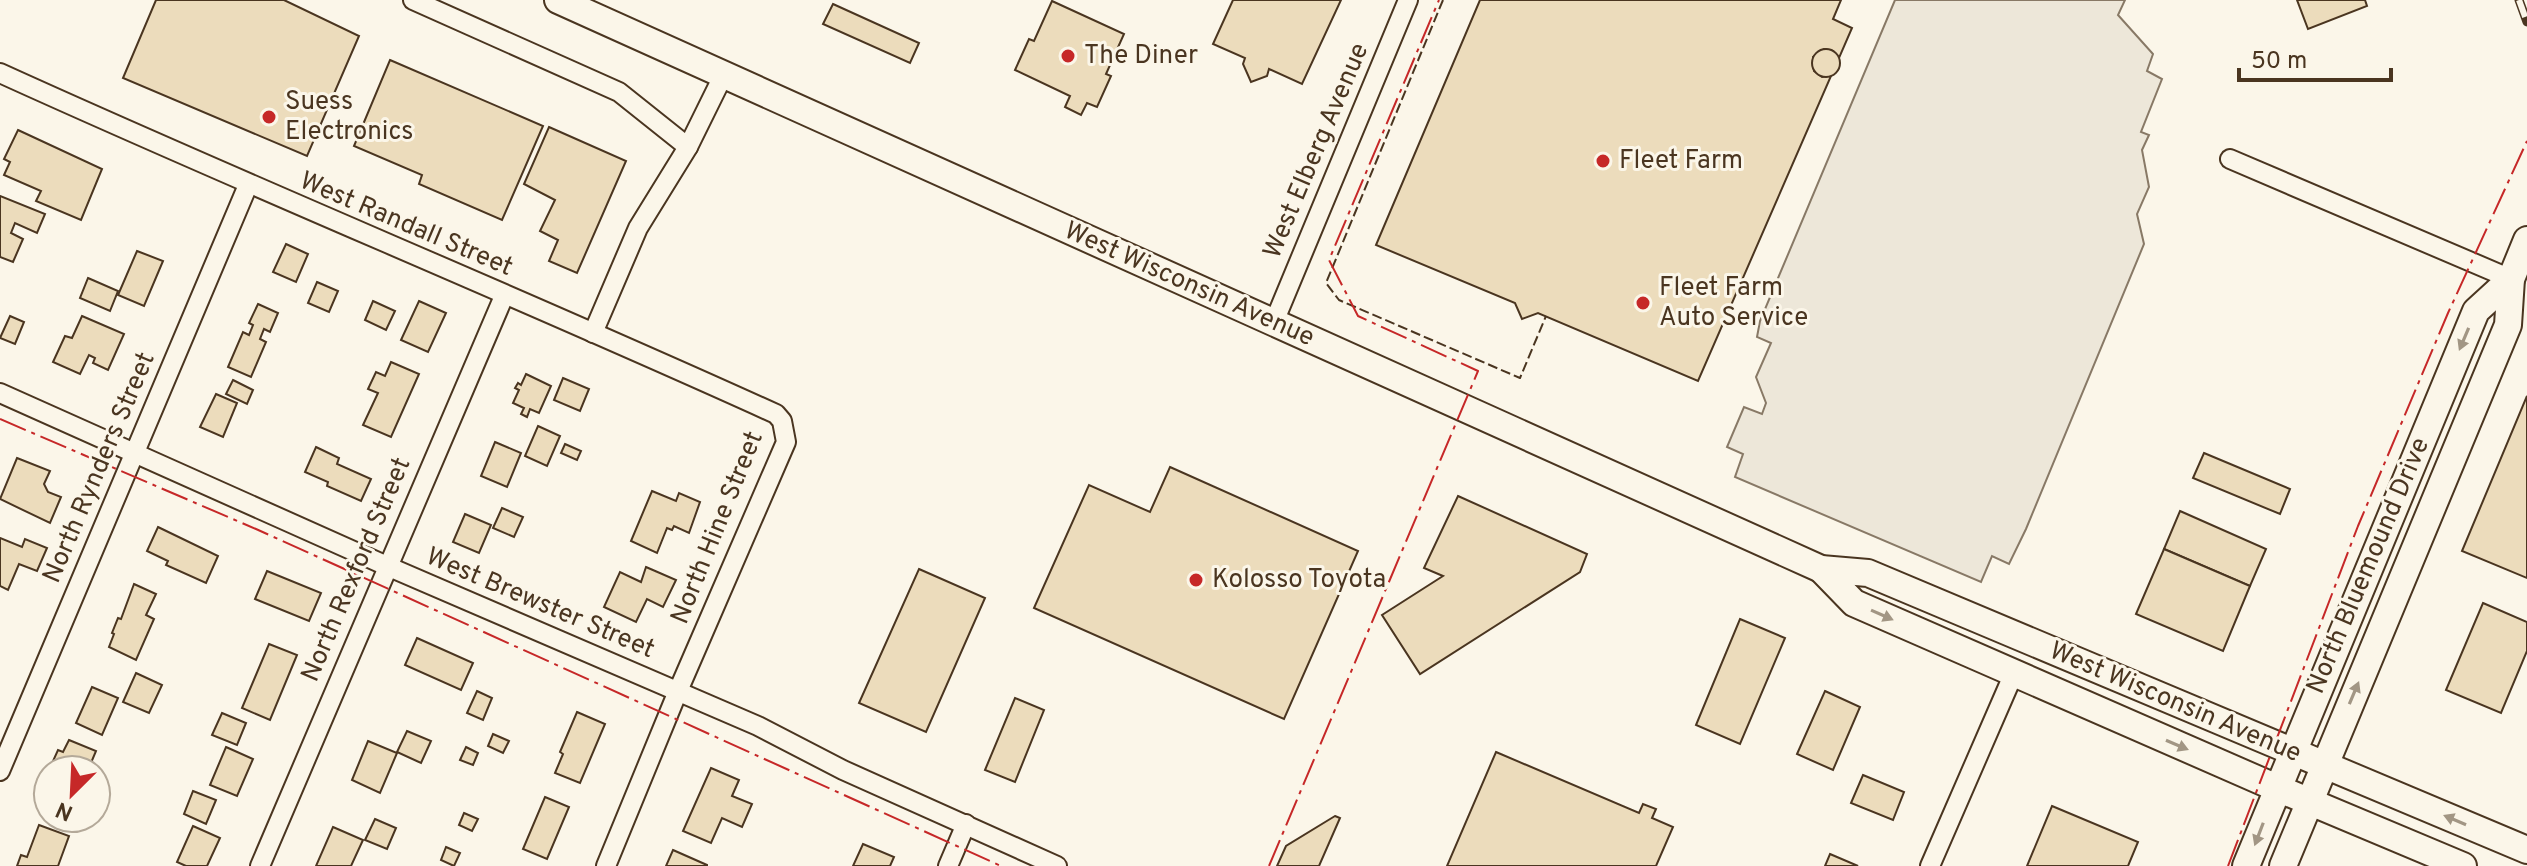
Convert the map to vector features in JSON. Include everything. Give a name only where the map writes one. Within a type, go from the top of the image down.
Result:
[{"type":"main road","name":"West Wisconsin Avenue","points":[[558,0],[1821,569],[1868,573],[2527,850]]},
{"type":"main road","name":"North Bluemound Drive","points":[[2283,866],[2508,325],[2511,279],[2527,240]]},
{"type":"main road","name":"North Bluemound Drive","points":[[2246,866],[2476,311],[2511,279]]},
{"type":"main road","name":"West Wisconsin Avenue","points":[[1821,569],[1854,603],[2463,866]]},
{"type":"street","points":[[413,0],[619,92],[688,147]]},
{"type":"street","name":"West Elberg Avenue","points":[[1274,322],[1408,0]]},
{"type":"street","name":"West Randall Street","points":[[0,73],[248,185],[776,414],[785,431]]},
{"type":"street","points":[[593,333],[638,228],[688,147],[723,76]]},
{"type":"street","points":[[2230,159],[2511,279]]},
{"type":"street","name":"North Rynders Street","points":[[0,771],[248,185]]},
{"type":"street","name":"North Rexford Street","points":[[260,866],[504,296]]},
{"type":"street","name":"West Brewster Street","points":[[0,393],[387,566],[758,726],[843,770],[1057,866]]},
{"type":"street","name":"North Hine Street","points":[[606,866],[678,691],[779,461],[786,442],[785,431]]},
{"type":"street","points":[[1930,866],[2014,673]]},
{"type":"street","points":[[948,866],[966,824]]},
{"type":"shaded area","points":[[1895,0],[2125,0],[2118,15],[2153,54],[2147,71],[2162,79],[2141,132],[2149,135],[2142,150],[2149,187],[2137,214],[2144,244],[2026,529],[2009,564],[1992,556],[1981,582],[1735,477],[1743,454],[1727,447],[1744,407],[1762,414],[1766,403],[1756,377],[1771,343],[1757,337],[1760,321]]},
{"type":"building","name":"Suess Electronics","points":[[156,0],[284,0],[359,36],[307,156],[123,78]]},
{"type":"building","points":[[1233,0],[1341,0],[1302,84],[1269,69],[1267,76],[1251,82],[1243,64],[1245,58],[1213,44]]},
{"type":"building","name":"Fleet Farm","points":[[1480,0],[1841,0],[1833,19],[1852,28],[1839,58],[1833,51],[1824,49],[1813,57],[1814,71],[1822,77],[1831,76],[1698,381],[1538,313],[1522,319],[1515,303],[1376,245]]},
{"type":"building","points":[[2297,0],[2365,0],[2367,6],[2308,29]]},
{"type":"building","name":"The Diner","points":[[1052,1],[1124,34],[1106,74],[1111,76],[1097,107],[1087,103],[1081,115],[1065,107],[1070,96],[1015,70],[1029,39],[1034,41]]},
{"type":"building","points":[[833,4],[919,43],[910,63],[823,24]]},
{"type":"building","points":[[1826,49],[1836,53],[1840,63],[1836,73],[1826,77],[1816,73],[1812,63],[1816,53]]},
{"type":"building","points":[[390,60],[543,126],[502,220],[419,184],[422,175],[354,146]]},
{"type":"building","points":[[549,127],[626,161],[577,273],[549,261],[558,240],[540,231],[555,200],[524,184]]},
{"type":"building","points":[[18,130],[102,169],[81,220],[36,201],[41,191],[4,175],[10,162],[4,159]]},
{"type":"building","points":[[0,196],[45,214],[37,233],[15,223],[11,233],[23,239],[13,262],[0,257]]},
{"type":"building","points":[[286,244],[308,254],[296,282],[273,272]]},
{"type":"building","points":[[137,251],[163,261],[144,306],[118,295]]},
{"type":"building","points":[[88,278],[118,291],[110,311],[80,298]]},
{"type":"building","points":[[317,282],[338,291],[329,312],[308,303]]},
{"type":"building","points":[[373,301],[395,311],[386,330],[365,320]]},
{"type":"building","points":[[419,301],[446,313],[428,352],[401,340]]},
{"type":"building","points":[[258,304],[278,313],[270,332],[264,329],[260,339],[266,342],[251,377],[228,367],[243,332],[249,335],[253,325],[249,323]]},
{"type":"building","points":[[10,316],[24,322],[15,344],[0,338]]},
{"type":"building","points":[[82,316],[124,334],[108,370],[93,363],[95,358],[89,355],[80,374],[53,362],[65,336],[72,338]]},
{"type":"building","points":[[391,362],[419,374],[391,437],[363,425],[378,393],[368,389],[376,372],[385,376]]},
{"type":"building","points":[[526,374],[551,386],[539,413],[530,409],[527,417],[521,414],[524,408],[513,403],[519,390],[515,388],[518,383],[521,385]]},
{"type":"building","points":[[563,378],[589,389],[580,411],[554,400]]},
{"type":"building","points":[[233,380],[253,390],[247,404],[226,394]]},
{"type":"building","points":[[216,394],[237,403],[223,437],[200,427]]},
{"type":"building","points":[[2527,396],[2527,578],[2462,551]]},
{"type":"building","points":[[538,426],[560,436],[547,466],[525,456]]},
{"type":"building","points":[[495,442],[521,453],[507,487],[481,476]]},
{"type":"building","points":[[565,444],[581,451],[577,460],[561,453]]},
{"type":"building","points":[[316,447],[339,458],[337,464],[371,479],[361,501],[305,472]]},
{"type":"building","points":[[2204,453],[2290,489],[2280,514],[2193,478]]},
{"type":"building","points":[[17,458],[50,471],[44,484],[48,492],[61,497],[50,523],[0,499]]},
{"type":"building","name":"Kolosso Toyota","points":[[1170,467],[1358,551],[1284,719],[1034,608],[1089,485],[1150,512]]},
{"type":"building","points":[[652,491],[676,501],[679,493],[700,502],[689,533],[674,526],[672,530],[667,528],[657,553],[631,541]]},
{"type":"building","points":[[1458,496],[1587,554],[1580,572],[1420,674],[1382,615],[1443,576],[1424,568]]},
{"type":"building","points":[[502,508],[523,517],[514,537],[493,528]]},
{"type":"building","points":[[2180,511],[2266,549],[2250,586],[2164,549]]},
{"type":"building","points":[[465,514],[491,525],[479,553],[453,542]]},
{"type":"building","points":[[158,527],[218,556],[206,583],[166,565],[168,561],[147,551]]},
{"type":"building","points":[[0,538],[22,547],[25,539],[47,548],[37,571],[19,564],[8,590],[0,586]]},
{"type":"building","points":[[2164,549],[2250,586],[2223,651],[2136,614]]},
{"type":"building","points":[[646,567],[676,580],[663,607],[647,599],[636,622],[604,607],[620,572],[641,582]]},
{"type":"building","points":[[919,569],[985,598],[926,732],[859,703]]},
{"type":"building","points":[[267,571],[321,593],[309,621],[255,599]]},
{"type":"building","points":[[134,584],[156,594],[146,615],[154,619],[136,660],[109,647]]},
{"type":"building","points":[[2483,603],[2527,622],[2527,651],[2501,713],[2446,690]]},
{"type":"building","points":[[1740,619],[1785,638],[1740,744],[1696,725]]},
{"type":"building","points":[[417,638],[473,663],[461,690],[405,665]]},
{"type":"building","points":[[269,644],[297,655],[270,720],[242,708]]},
{"type":"building","points":[[136,673],[162,685],[149,713],[123,702]]},
{"type":"building","points":[[92,687],[118,698],[102,735],[76,723]]},
{"type":"building","points":[[477,691],[492,698],[483,720],[467,713]]},
{"type":"building","points":[[1825,691],[1860,707],[1833,770],[1797,754]]},
{"type":"building","points":[[1015,698],[1044,710],[1015,782],[985,770]]},
{"type":"building","points":[[577,712],[605,724],[580,783],[555,773],[563,754],[560,752]]},
{"type":"building","points":[[222,713],[246,723],[237,745],[212,735]]},
{"type":"building","points":[[407,731],[431,741],[421,763],[397,752]]},
{"type":"building","points":[[493,734],[509,741],[503,753],[488,746]]},
{"type":"building","points":[[69,740],[96,751],[95,754],[56,754],[58,750],[63,752]]},
{"type":"building","points":[[368,741],[397,753],[380,793],[352,780]]},
{"type":"building","points":[[226,747],[253,759],[237,796],[210,785]]},
{"type":"building","points":[[466,747],[478,753],[473,765],[460,760]]},
{"type":"building","points":[[1496,752],[1639,813],[1643,804],[1656,809],[1652,818],[1673,827],[1656,866],[1447,866]]},
{"type":"building","points":[[711,768],[739,780],[732,796],[752,804],[742,827],[722,818],[711,843],[683,831]]},
{"type":"building","points":[[1863,775],[1904,792],[1893,820],[1851,803]]},
{"type":"building","points":[[193,791],[216,800],[206,824],[184,814]]},
{"type":"building","points":[[545,797],[569,807],[547,859],[523,849]]},
{"type":"building","points":[[2052,806],[2138,842],[2128,866],[2027,866]]},
{"type":"building","points":[[464,813],[478,819],[472,831],[459,825]]},
{"type":"building","points":[[1335,816],[1340,818],[1319,866],[1277,866],[1286,846]]},
{"type":"building","points":[[375,819],[396,828],[387,849],[365,840]]},
{"type":"building","points":[[193,826],[220,838],[207,866],[186,866],[177,862]]},
{"type":"building","points":[[333,827],[363,840],[351,866],[316,866]]},
{"type":"building","points":[[36,834],[69,836],[58,866],[17,866],[21,855],[27,857]]},
{"type":"building","points":[[863,844],[894,857],[890,866],[853,866]]},
{"type":"building","points":[[446,847],[460,853],[454,866],[441,860]]},
{"type":"building","points":[[673,850],[707,865],[707,866],[666,866]]},
{"type":"building","points":[[1830,854],[1858,866],[1825,866]]},
{"type":"railway","points":[[2519,0],[2527,22]]},
{"type":"fence","points":[[1443,0],[1326,283],[1339,300],[1520,378],[1546,316]]},
{"type":"power","points":[[1269,866],[1478,371],[1358,316],[1329,260],[1439,0]]},
{"type":"power","points":[[2228,866],[2358,526],[2448,313],[2527,141]]},
{"type":"power","points":[[0,419],[256,529],[1001,866]]},
{"type":"place","name":"The Diner","points":[[1068,56]]},
{"type":"place","name":"Suess Electronics","points":[[269,117]]},
{"type":"place","name":"Fleet Farm","points":[[1603,161]]},
{"type":"place","name":"Fleet Farm Auto Service","points":[[1643,303]]},
{"type":"place","name":"Kolosso Toyota","points":[[1196,580]]}]
